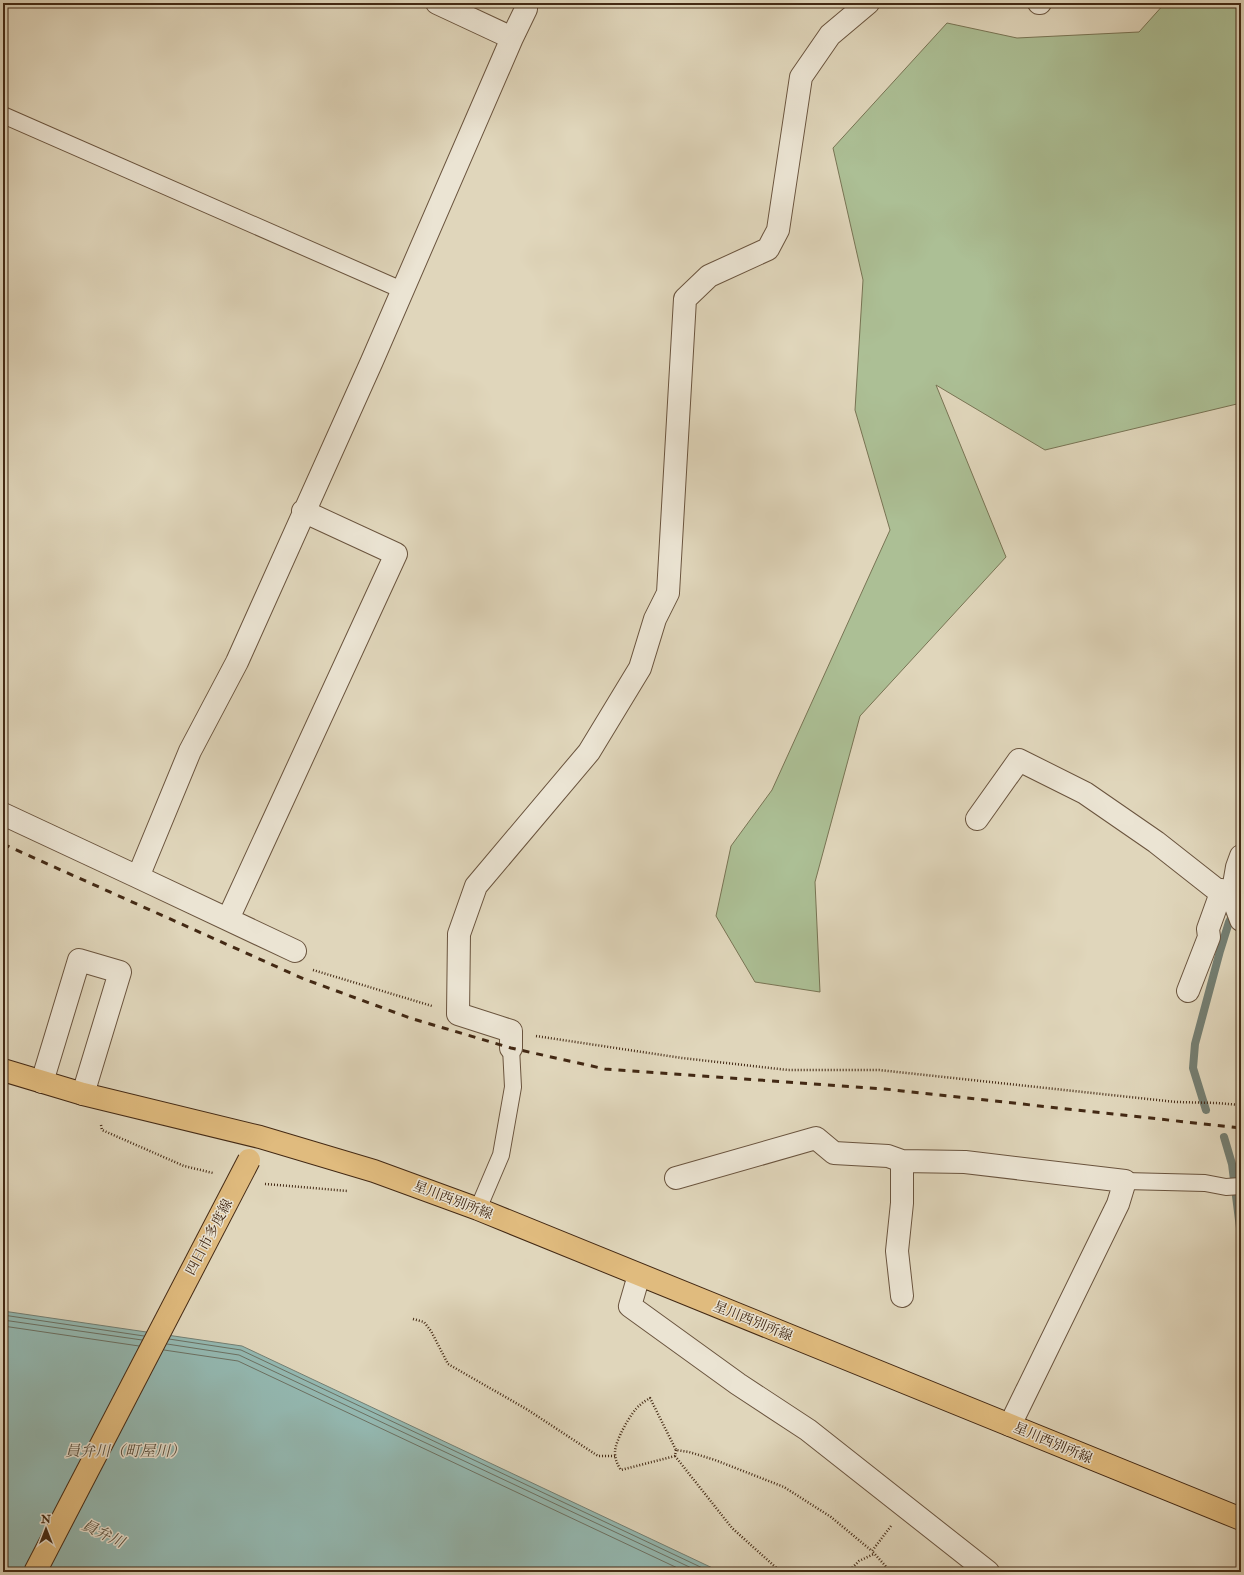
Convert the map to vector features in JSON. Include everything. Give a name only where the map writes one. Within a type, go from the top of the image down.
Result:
[{"type":"main road","points":[[3,1070],[83,1094],[260,1137]]},
{"type":"main road","name":"星川西別所線","points":[[260,1137],[374,1170],[478,1209],[1241,1519]]},
{"type":"main road","name":"四日市多度線","points":[[35,1572],[260,1137]]},
{"type":"street","points":[[437,3],[512,38]]},
{"type":"street","points":[[138,877],[190,751],[237,662],[402,290],[526,9],[525,3]]},
{"type":"street","points":[[511,1040],[458,1014],[458,934],[476,886],[589,752],[640,668],[655,619],[668,593],[685,299],[709,276],[768,249],[778,230],[801,77],[830,34],[868,3]]},
{"type":"street","points":[[228,919],[396,554],[304,511]]},
{"type":"street","points":[[978,819],[1019,760],[1086,793],[1156,842],[1217,890],[1229,893]]},
{"type":"street","points":[[3,814],[294,951]]},
{"type":"street","points":[[1188,991],[1209,937],[1208,929],[1229,893],[1241,856]]},
{"type":"street","points":[[1229,893],[1241,920]]},
{"type":"street","points":[[42,1082],[78,960],[120,972],[83,1094]]},
{"type":"street","points":[[676,1178],[816,1138],[834,1153],[888,1156],[902,1162],[965,1162],[1125,1180],[1118,1204],[1010,1425]]},
{"type":"street","points":[[902,1162],[902,1203],[897,1250],[902,1296]]},
{"type":"street","points":[[639,1275],[630,1306],[738,1384],[808,1430],[988,1572]]},
{"type":"lane","points":[[3,115],[402,290]]},
{"type":"lane","points":[[478,1209],[502,1155],[513,1087],[511,1040]]},
{"type":"lane","points":[[1125,1180],[1205,1183],[1234,1186]]},
{"type":"path","points":[[294,951],[311,969],[458,1014]]},
{"type":"path","points":[[511,1040],[595,1046],[788,1070],[879,1070],[1185,1102],[1217,1103],[1241,1106]]},
{"type":"path","points":[[413,1319],[424,1322],[431,1331],[448,1364],[528,1410],[598,1456],[615,1456]]},
{"type":"path","points":[[675,1456],[621,1470],[616,1463],[615,1451],[618,1441],[630,1417],[639,1405],[650,1398],[676,1450],[675,1456],[732,1528],[781,1572]]},
{"type":"path","points":[[676,1450],[689,1452],[715,1460],[784,1487],[831,1517],[873,1553],[891,1572]]},
{"type":"path","points":[[848,1572],[859,1561],[873,1553],[906,1507]]},
{"type":"green space","points":[[1165,3],[1241,3],[1241,403],[1045,450],[936,385],[1006,557],[860,716],[815,882],[820,992],[755,982],[716,916],[731,846],[772,790],[890,530],[855,410],[863,280],[833,148],[947,23],[1017,38],[1139,32]]},
{"type":"water","name":"員弁川（町屋川）","points":[[3,1311],[242,1346],[721,1572],[3,1572]]},
{"type":"waterway","points":[[1206,1110],[1193,1068],[1195,1044],[1220,951],[1229,922],[1234,912]]},
{"type":"waterway","points":[[1224,1137],[1232,1164],[1241,1236]]},
{"type":"railway","points":[[3,844],[304,979],[410,1018],[511,1048],[605,1069],[885,1089],[1241,1128]]},
{"type":"water label","name":"員弁川","points":[[103,1534]]}]
